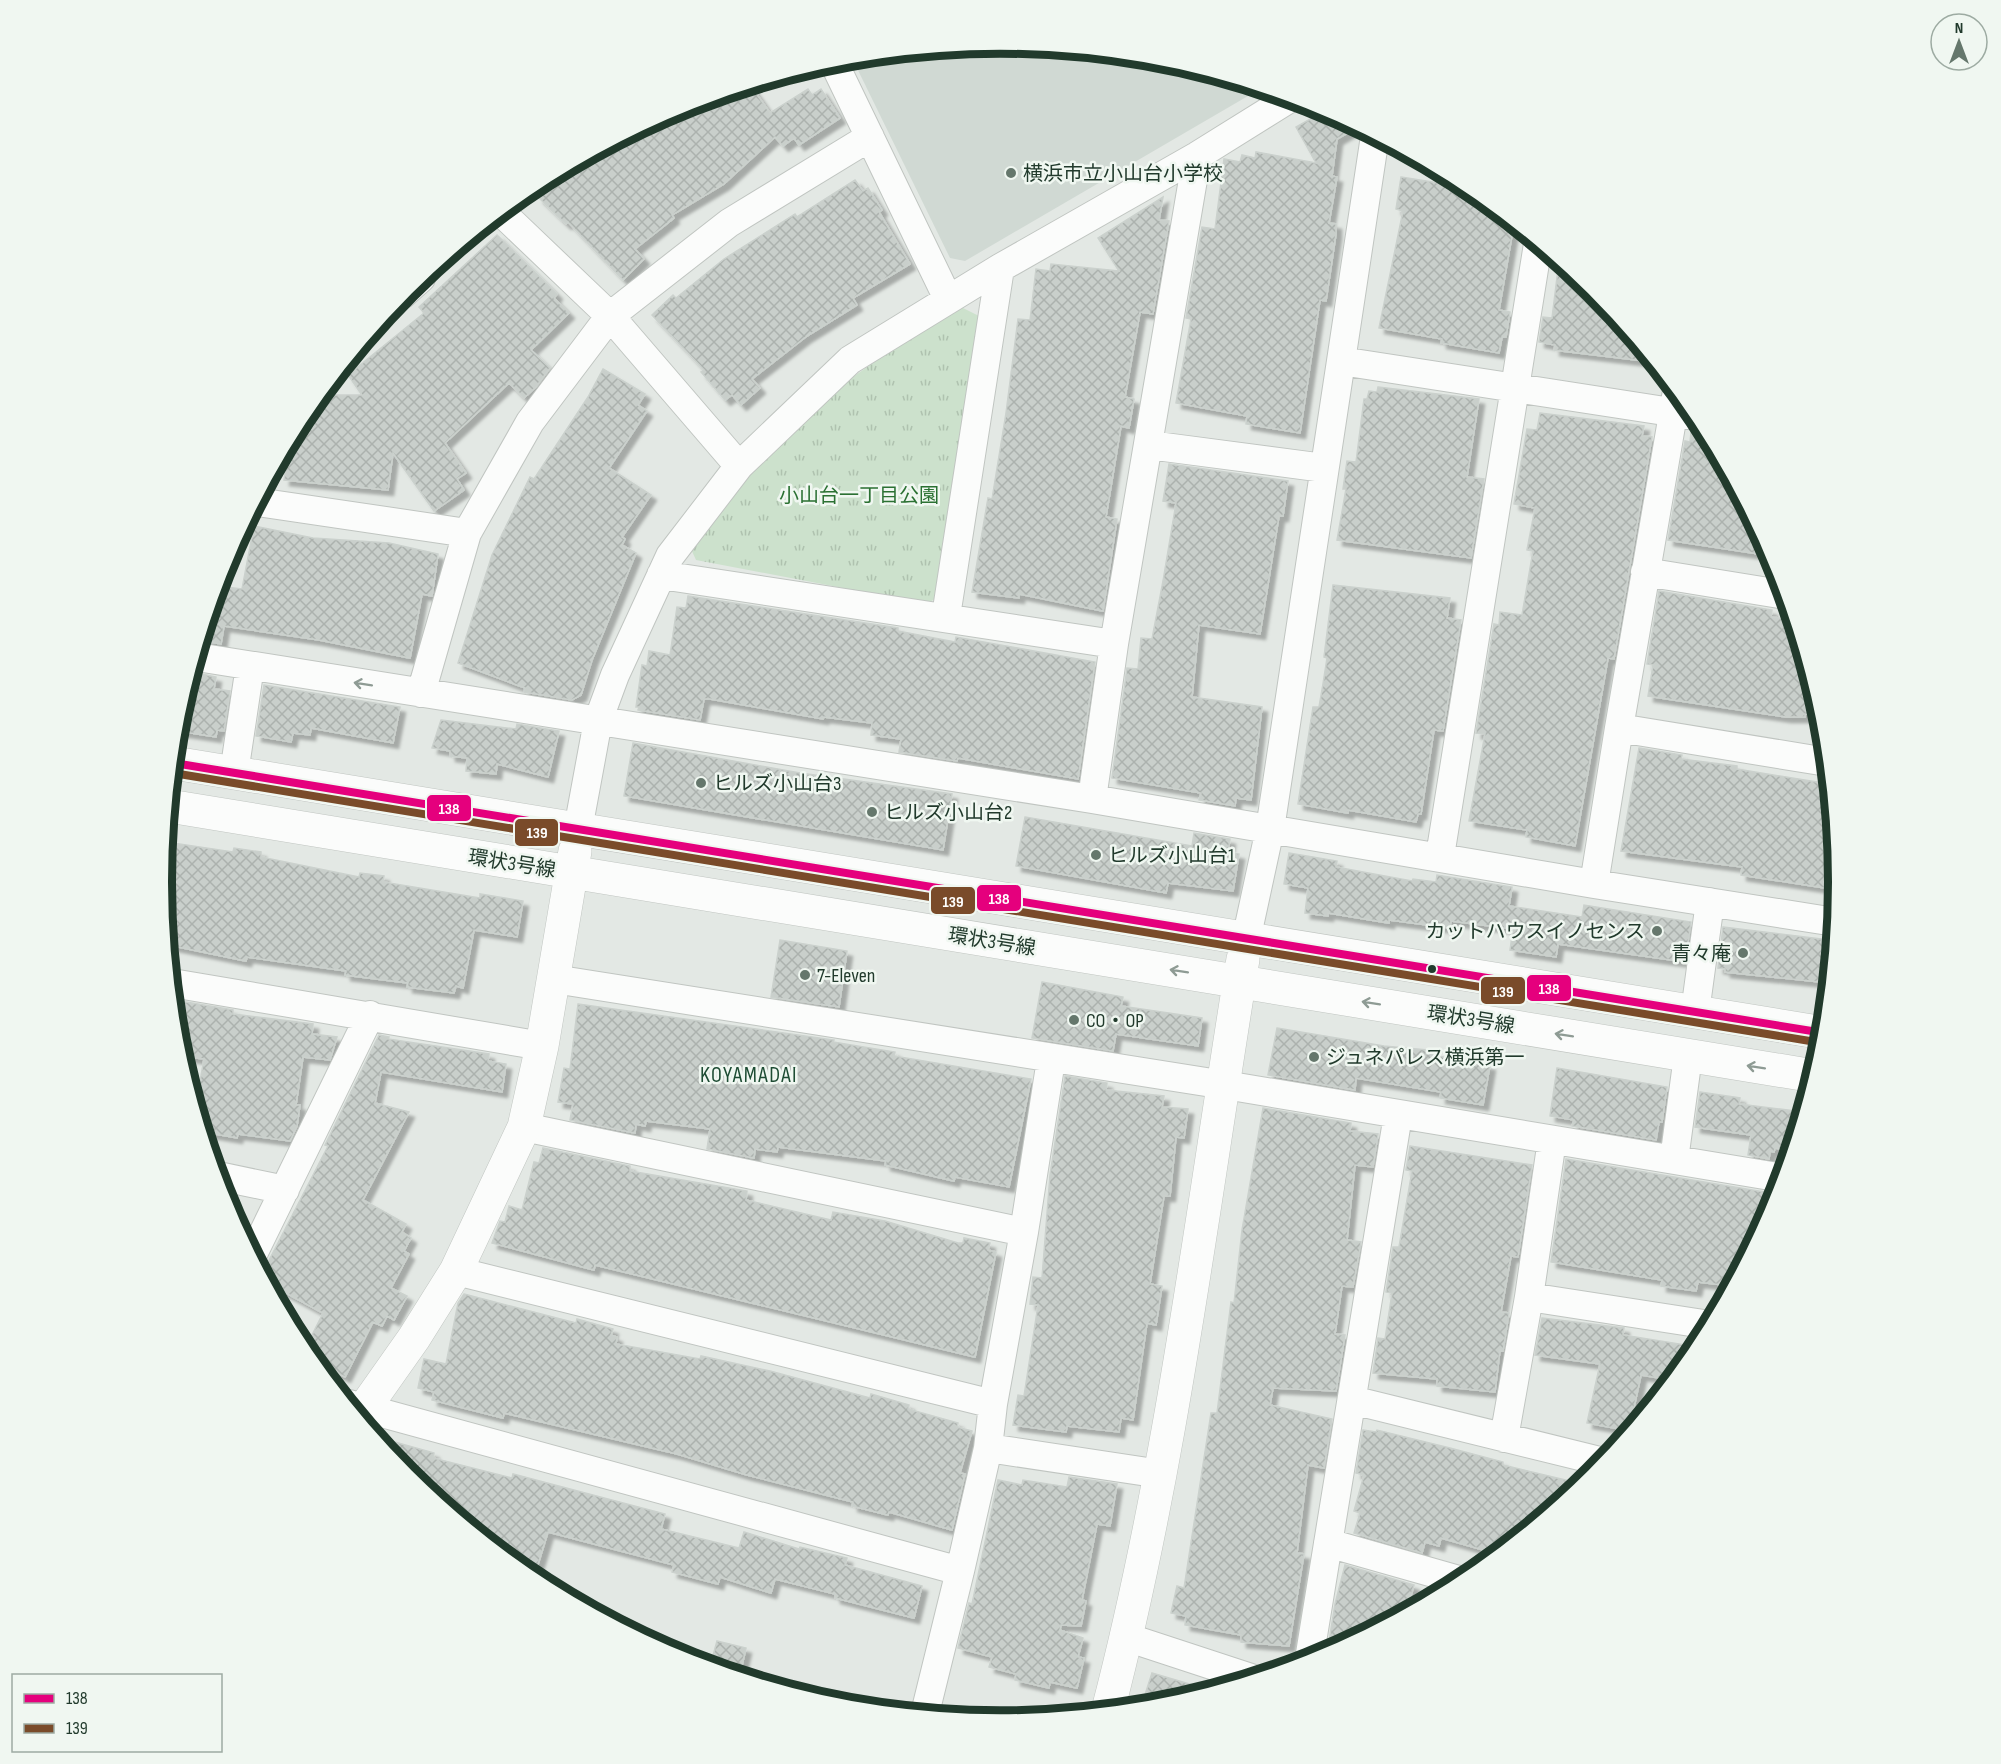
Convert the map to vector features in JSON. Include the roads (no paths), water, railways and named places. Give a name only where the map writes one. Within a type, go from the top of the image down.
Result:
[{"type":"street","points":[[838,70],[948,299]]},
{"type":"street","points":[[360,1406],[456,1271],[524,1127],[542,1046],[598,721],[615,675],[670,556],[739,466],[850,360],[1000,268],[1197,156],[1281,103]]},
{"type":"street","points":[[421,693],[467,533],[530,422],[610,316],[729,223],[870,137]]},
{"type":"street","points":[[1110,1703],[1161,1474],[1225,1086],[1239,981],[1270,829],[1375,143]]},
{"type":"street","points":[[1092,799],[1114,644],[1197,156]]},
{"type":"street","points":[[507,217],[610,316],[739,466]]},
{"type":"street","points":[[1440,856],[1537,251]]},
{"type":"street","points":[[946,616],[1000,268]]},
{"type":"street","points":[[1341,361],[1515,388],[1677,405]]},
{"type":"street","points":[[1594,884],[1645,572],[1682,412]]},
{"type":"street","points":[[1149,445],[1324,468]]},
{"type":"street","points":[[265,503],[467,533]]},
{"type":"street","points":[[1645,572],[1776,593]]},
{"type":"street","points":[[661,575],[946,616],[1114,644]]},
{"type":"street","points":[[204,658],[1092,799],[1440,856],[1594,884],[1827,920]]},
{"type":"street","points":[[234,773],[250,666]]},
{"type":"street","points":[[1619,729],[1819,761]]},
{"type":"street","points":[[181,765],[1815,1032]]},
{"type":"street","name":"環状3号線","points":[[176,808],[1805,1075]]},
{"type":"street","points":[[1695,1012],[1710,902]]},
{"type":"street","points":[[554,979],[1774,1176]]},
{"type":"street","points":[[179,984],[542,1046]]},
{"type":"street","points":[[257,1246],[370,1015]]},
{"type":"street","points":[[1674,1160],[1688,1056]]},
{"type":"street","points":[[927,1706],[988,1448],[993,1404],[1024,1232],[1051,1060]]},
{"type":"street","points":[[1311,1649],[1398,1115]]},
{"type":"street","points":[[524,1127],[1024,1232]]},
{"type":"street","points":[[1504,1438],[1529,1297],[1552,1140]]},
{"type":"street","points":[[228,1178],[285,1190]]},
{"type":"street","points":[[456,1271],[993,1404]]},
{"type":"street","points":[[1529,1297],[1701,1323]]},
{"type":"street","points":[[1352,1400],[1593,1459]]},
{"type":"street","points":[[364,1411],[960,1571]]},
{"type":"street","points":[[988,1448],[1161,1474]]},
{"type":"street","points":[[1328,1543],[1449,1577]]},
{"type":"street","points":[[1126,1638],[1240,1674]]},
{"type":"place","name":"横浜市立小山台小学校","points":[[1011,173]]},
{"type":"place","name":"ヒルズ小山台3","points":[[701,783]]},
{"type":"place","name":"ヒルズ小山台2","points":[[872,812]]},
{"type":"place","name":"ヒルズ小山台1","points":[[1096,855]]},
{"type":"place","name":"カットハウスイノセンス","points":[[1657,931]]},
{"type":"place","name":"青々庵","points":[[1743,953]]},
{"type":"place","name":"7-Eleven","points":[[805,975]]},
{"type":"place","name":"CO・OP","points":[[1074,1020]]},
{"type":"place","name":"ジュネパレス横浜第一","points":[[1314,1057]]},
{"type":"district","name":"KOYAMADAI","points":[[749,1074]]},
{"type":"park label","name":"小山台一丁目公園","points":[[859,495]]}]
